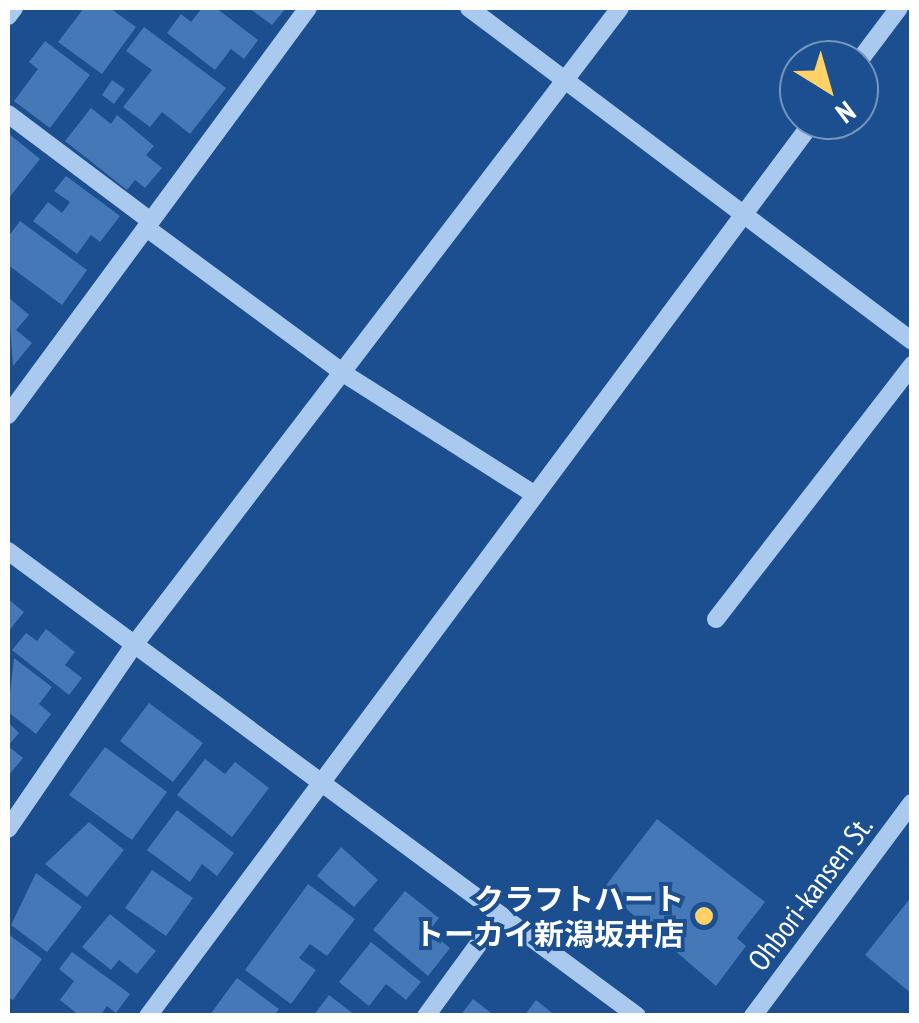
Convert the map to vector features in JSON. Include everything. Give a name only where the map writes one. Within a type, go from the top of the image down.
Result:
[{"type":"street","points":[[8,16],[14,8]]},
{"type":"street","points":[[8,415],[308,8]]},
{"type":"street","points":[[469,8],[912,341]]},
{"type":"street","points":[[8,829],[134,646],[620,8]]},
{"type":"street","points":[[874,40],[899,8]]},
{"type":"street","points":[[8,114],[343,373],[534,495]]},
{"type":"street","points":[[148,1016],[799,140]]},
{"type":"street","points":[[716,619],[912,365]]},
{"type":"street","points":[[8,551],[318,784],[637,1016]]},
{"type":"street","name":"Ohbori-kansen St.","points":[[753,1016],[912,803]]},
{"type":"street","points":[[426,1016],[499,916]]},
{"type":"building","points":[[84,8],[110,8],[136,27],[102,74],[58,42]]},
{"type":"building","points":[[202,8],[216,8],[258,40],[244,59],[231,49],[215,70],[167,33],[181,14],[191,22]]},
{"type":"building","points":[[249,8],[286,8],[272,25]]},
{"type":"building","points":[[144,27],[226,88],[190,134],[162,112],[150,127],[123,107],[152,70],[126,51]]},
{"type":"building","points":[[45,41],[90,75],[50,128],[14,101],[38,69],[29,62]]},
{"type":"building","points":[[112,80],[125,89],[114,104],[102,95]]},
{"type":"building","points":[[91,108],[111,124],[117,115],[154,146],[146,155],[162,168],[145,188],[135,180],[127,190],[65,141]]},
{"type":"building","points":[[8,133],[40,159],[8,199]]},
{"type":"building","points":[[66,176],[120,216],[100,242],[91,235],[77,254],[33,221],[48,202],[62,213],[70,202],[54,191]]},
{"type":"building","points":[[20,221],[87,270],[62,305],[8,265],[8,237]]},
{"type":"building","points":[[8,297],[29,315],[16,330],[32,343],[13,366]]},
{"type":"building","points":[[8,599],[24,612],[8,632]]},
{"type":"building","points":[[46,629],[75,652],[65,665],[82,678],[69,695],[12,650],[26,633],[37,641]]},
{"type":"building","points":[[14,658],[52,687],[39,704],[51,714],[36,734],[8,712]]},
{"type":"building","points":[[149,703],[203,743],[173,782],[120,741]]},
{"type":"building","points":[[8,722],[19,733],[8,746]]},
{"type":"building","points":[[8,746],[23,758],[8,776]]},
{"type":"building","points":[[105,747],[167,792],[132,840],[69,795]]},
{"type":"building","points":[[205,759],[225,774],[235,762],[269,788],[232,837],[177,795]]},
{"type":"building","points":[[177,810],[234,853],[217,876],[202,864],[190,882],[147,850]]},
{"type":"building","points":[[657,819],[765,902],[737,938],[746,946],[716,986],[603,889]]},
{"type":"building","points":[[89,822],[124,850],[87,897],[45,864]]},
{"type":"building","points":[[341,847],[378,880],[354,907],[317,876]]},
{"type":"building","points":[[152,870],[193,898],[166,936],[125,908]]},
{"type":"building","points":[[36,873],[82,907],[47,952],[11,925]]},
{"type":"building","points":[[308,884],[355,919],[327,956],[310,944],[299,958],[316,970],[291,1004],[245,970]]},
{"type":"building","points":[[405,891],[439,918],[429,931],[450,948],[428,976],[373,930]]},
{"type":"building","points":[[912,896],[912,994],[865,955]]},
{"type":"building","points":[[110,914],[156,951],[137,974],[119,960],[111,970],[82,947]]},
{"type":"building","points":[[8,934],[42,959],[13,1000],[8,997]]},
{"type":"building","points":[[371,942],[421,982],[406,1000],[386,984],[369,1006],[339,982]]},
{"type":"building","points":[[72,952],[130,994],[116,1013],[107,1006],[100,1016],[80,1016],[60,1000],[74,981],[59,969]]},
{"type":"building","points":[[237,978],[279,1009],[274,1016],[209,1016]]},
{"type":"building","points":[[329,995],[356,1016],[313,1016]]},
{"type":"building","points":[[473,999],[495,1016],[460,1016]]},
{"type":"building","points":[[536,1000],[556,1016],[524,1016]]},
{"type":"place","name":"クラフトハート トーカイ新潟坂井店","points":[[704,916]]}]
